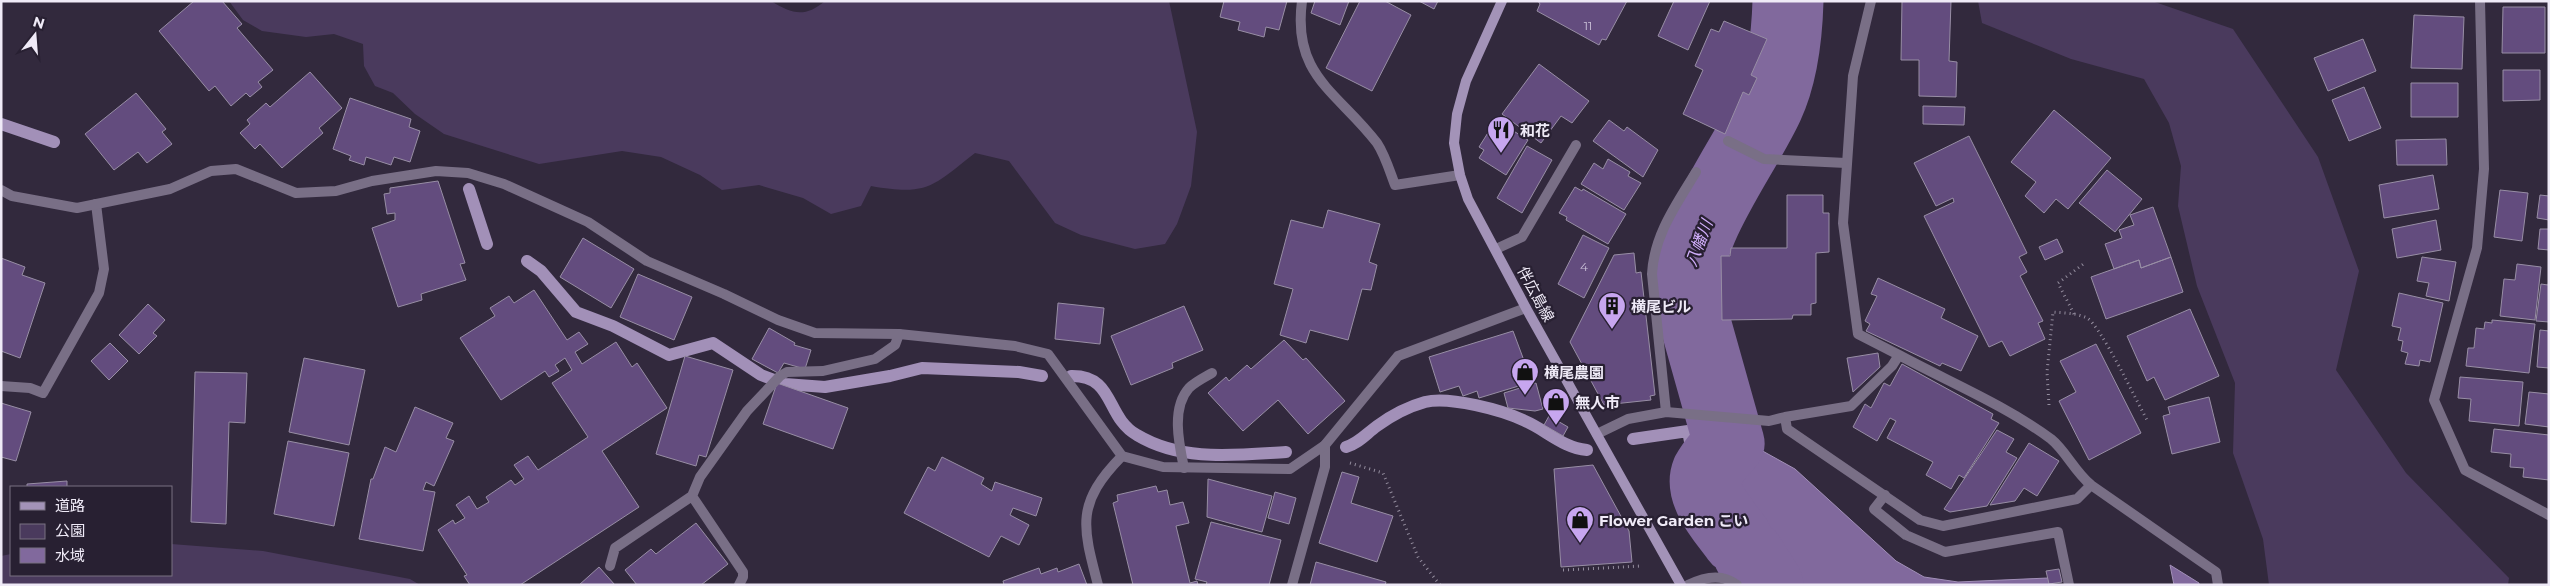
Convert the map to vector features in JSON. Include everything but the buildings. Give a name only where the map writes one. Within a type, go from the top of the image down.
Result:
[{"type":"main road","name":"伴広島線","points":[[1502,1],[1466,81],[1456,114],[1454,143],[1460,175],[1468,200],[1526,308],[1681,585]]},
{"type":"street","points":[[1302,1],[1300,33],[1306,59],[1316,77],[1378,145],[1395,185],[1460,175]]},
{"type":"street","points":[[1871,1],[1852,76],[1846,163],[1844,230],[1858,334],[2011,414],[2053,440],[2079,475],[2216,572],[2218,585]]},
{"type":"street","points":[[2480,1],[2484,169],[2477,248],[2434,400],[2465,470],[2549,515]]},
{"type":"street","points":[[1728,142],[1764,159],[1846,163]]},
{"type":"street","points":[[1496,249],[1522,237],[1576,145]]},
{"type":"street","points":[[1,190],[12,196],[77,208],[170,189],[211,171],[228,169],[236,169],[296,193],[336,191],[372,181],[436,171],[468,173],[504,184],[588,222],[647,261],[724,294],[778,320],[815,333],[899,334],[1015,346],[1048,354],[1122,456],[1162,467],[1183,463],[1290,470],[1325,445],[1398,356],[1526,308]]},
{"type":"street","points":[[1671,412],[1652,274],[1653,256],[1665,224],[1696,172]]},
{"type":"street","points":[[1,386],[30,388],[43,393],[98,293],[104,269],[96,204]]},
{"type":"street","points":[[610,566],[614,548],[692,496],[700,477],[748,411],[776,380],[787,372],[823,371],[874,358],[895,345],[899,334]]},
{"type":"street","points":[[1598,434],[1628,419],[1671,412],[1769,420],[1851,406],[1892,366],[1899,355]]},
{"type":"street","points":[[1183,463],[1178,439],[1181,402],[1190,388],[1212,373]]},
{"type":"street","points":[[1785,417],[1787,429],[1920,520],[1944,526],[2076,499],[2091,485]]},
{"type":"street","points":[[1292,585],[1325,467],[1325,445]]},
{"type":"street","points":[[1098,585],[1086,541],[1087,510],[1092,494],[1104,475],[1122,456]]},
{"type":"street","points":[[1885,495],[1874,509],[1906,535],[1945,552],[2058,532],[2070,585]]},
{"type":"street","points":[[692,496],[743,572],[744,578],[739,585]]},
{"type":"street","points":[[1688,585],[1705,576],[1730,579],[1737,585]]},
{"type":"path","points":[[2074,314],[2058,283],[2086,262]]},
{"type":"path","points":[[2053,440],[2047,372],[2053,312],[2074,314],[2088,318],[2101,336],[2148,420]]},
{"type":"path","points":[[1325,457],[1383,472],[1418,557],[1440,585]]},
{"type":"path","points":[[1563,570],[1646,565],[1665,557]]},
{"type":"green space","points":[[229,1],[771,1],[785,9],[805,12],[825,1],[1169,1],[1197,132],[1191,186],[1177,224],[1165,244],[1135,249],[1081,235],[1055,223],[1009,161],[975,153],[948,174],[928,186],[905,190],[871,186],[861,206],[831,214],[803,198],[759,185],[722,190],[700,175],[661,157],[622,151],[539,164],[444,134],[415,114],[393,93],[375,86],[364,66],[363,44],[334,34],[306,37],[262,31],[243,20]]},
{"type":"green space","points":[[1978,1],[2152,1],[2233,29],[2318,157],[2359,271],[2336,370],[2406,473],[2509,578],[2508,585],[2269,585],[2263,539],[2233,453],[2235,383],[2197,286],[2178,206],[2181,166],[2169,123],[2144,79],[2071,59],[1982,23]]},
{"type":"green space","points":[[172,544],[263,551],[410,579],[420,585],[1,585],[1,556],[10,554],[10,576],[172,576]]},
{"type":"water","points":[[1688,297],[1744,389],[1759,449],[1795,469],[1896,561],[1924,577],[1958,582],[2048,578],[2051,585],[1771,585],[1752,553],[1763,546],[1743,537],[1707,485],[1703,486],[1694,445],[1689,398]]},
{"type":"water","points":[[2170,565],[2199,583],[2199,585],[2174,585]]},
{"type":"waterway","name":"八幡川","points":[[1737,539],[1714,507],[1706,489],[1705,480],[1707,472],[1729,443],[1688,297],[1688,274],[1694,249],[1704,224],[1773,94],[1781,68],[1787,28],[1788,1]]},
{"type":"waterway","points":[[1,124],[54,142]]},
{"type":"waterway","points":[[469,189],[487,244]]},
{"type":"waterway","points":[[527,261],[541,271],[576,312],[613,326],[669,355],[713,343],[761,375],[785,384],[825,387],[890,376],[922,368],[1019,372],[1042,376]]},
{"type":"waterway","points":[[1071,376],[1095,382],[1103,389],[1119,418],[1127,427],[1154,444],[1190,453],[1209,455],[1286,452]]},
{"type":"waterway","points":[[1346,447],[1359,441],[1383,422],[1400,412],[1425,402],[1448,401],[1476,405],[1515,417],[1570,446],[1587,450]]},
{"type":"waterway","points":[[1633,439],[1688,431],[1699,490],[1734,541]]},
{"type":"waterway","name":"八幡川","points":[[1749,555],[1768,585]]},
{"type":"waterway","points":[[1745,557],[1762,585]]},
{"type":"place","name":"和花","points":[[1501,154]]},
{"type":"place","name":"横尾ビル","points":[[1612,330]]},
{"type":"place","name":"横尾農園","points":[[1525,396]]},
{"type":"place","name":"無人市","points":[[1556,426]]},
{"type":"place","name":"Flower Garden こい","points":[[1580,544]]}]
